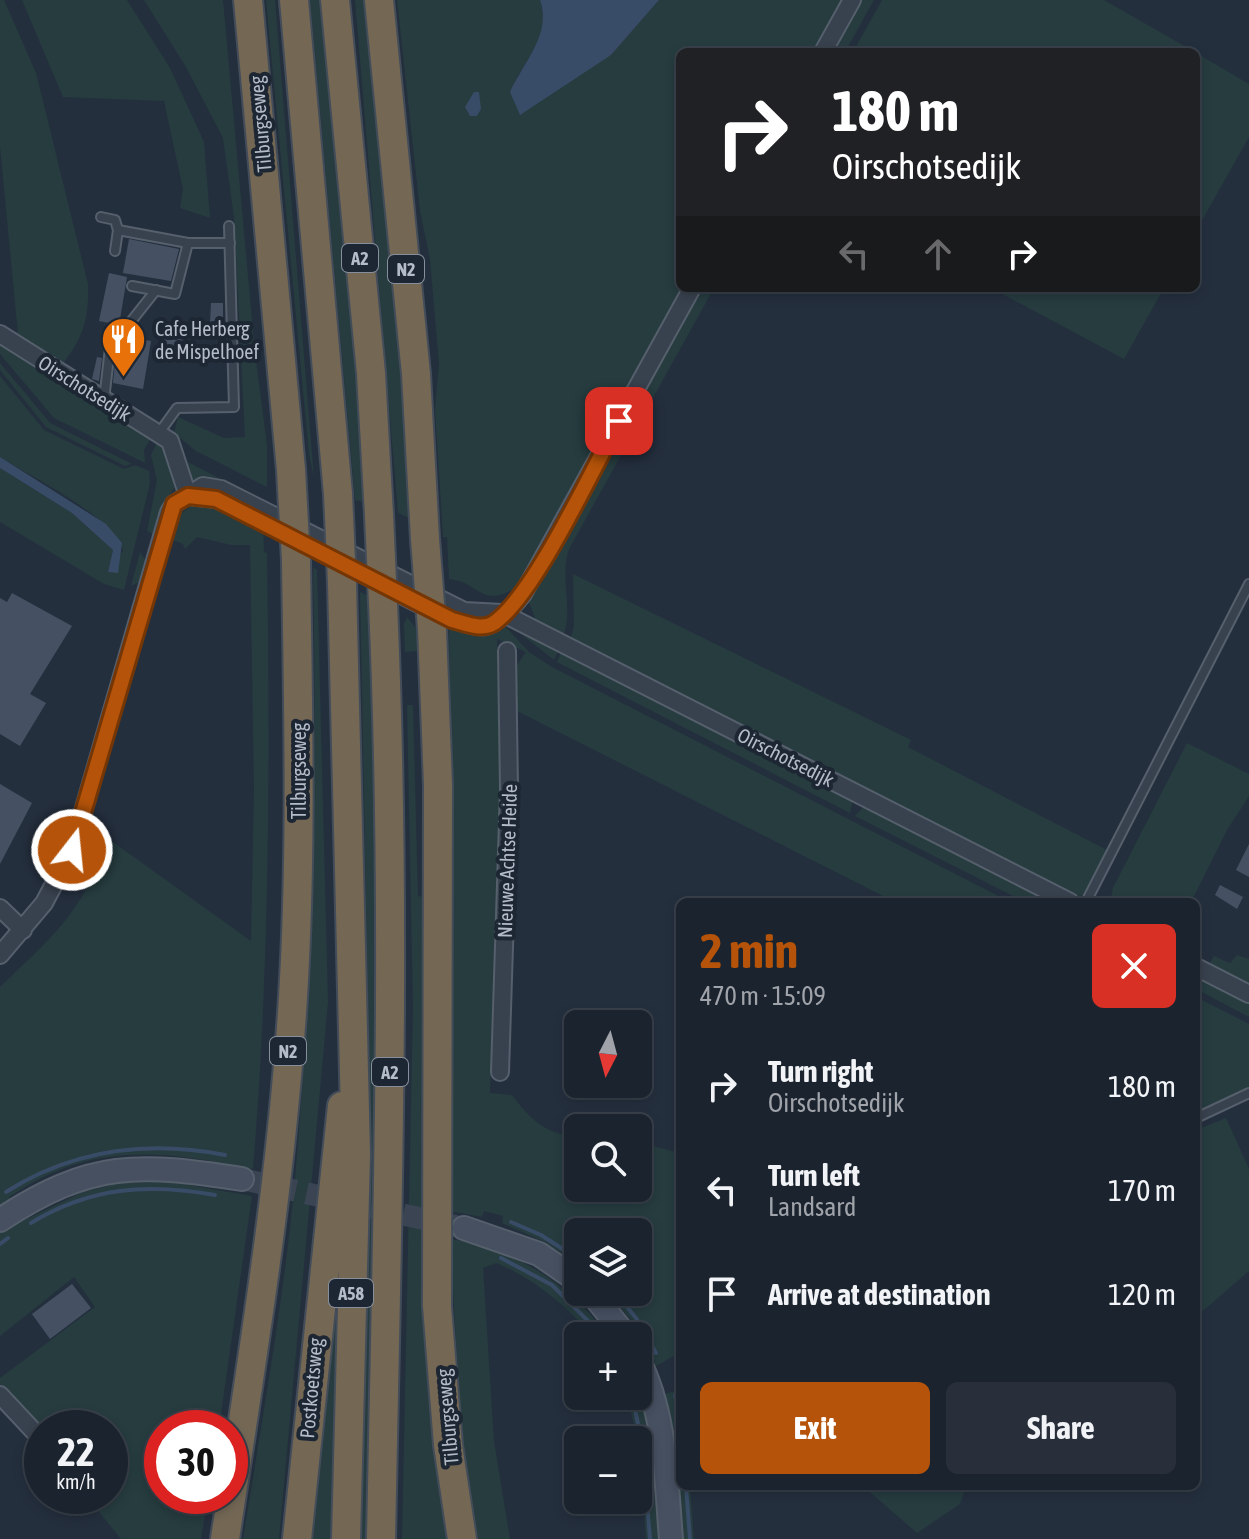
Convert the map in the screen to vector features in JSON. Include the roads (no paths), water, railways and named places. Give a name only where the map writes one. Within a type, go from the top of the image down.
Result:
[{"type":"highway","name":"Tilburgseweg","points":[[225,1539],[262,1294],[293,997],[300,775],[291,470],[248,0]]},
{"type":"highway","name":"A2","points":[[294,0],[338,494],[351,1046]]},
{"type":"highway","name":"A2","points":[[335,0],[371,373],[391,784],[381,1539]]},
{"type":"highway","name":"Tilburgseweg","points":[[379,0],[416,374],[432,629],[439,950],[437,1306],[448,1445],[462,1539]]},
{"type":"highway","name":"Postkoetsweg","points":[[297,1539],[335,1153],[351,1046]]},
{"type":"highway","name":"A58","points":[[346,1539],[356,1154],[351,1046]]},
{"type":"street","points":[[825,48],[852,0]]},
{"type":"street","points":[[0,955],[44,903],[72,850],[169,512],[174,504],[188,496],[216,499],[452,620],[484,627],[494,622],[523,594],[690,292]]},
{"type":"street","name":"Oirschotsedijk","points":[[0,334],[164,437]]},
{"type":"street","points":[[164,437],[188,496]]},
{"type":"street","name":"Oirschotsedijk","points":[[502,613],[1062,898]]},
{"type":"street","name":"Nieuwe Achtse Heide","points":[[500,1072],[509,790],[507,651]]},
{"type":"street","points":[[0,908],[23,930]]},
{"type":"street","points":[[1200,969],[1249,994]]},
{"type":"street","points":[[0,1220],[67,1182],[106,1170],[173,1169],[242,1179]]},
{"type":"street","points":[[464,1228],[539,1254],[564,1271]]},
{"type":"street","points":[[602,1306],[615,1322]]},
{"type":"street","points":[[0,1395],[24,1421]]},
{"type":"street","points":[[652,1395],[661,1433],[671,1539]]},
{"type":"lane","points":[[101,217],[115,220],[118,230],[115,251]]},
{"type":"lane","points":[[164,437],[177,408],[234,407],[229,226]]},
{"type":"lane","points":[[118,230],[188,243],[230,243]]},
{"type":"lane","points":[[132,286],[175,294],[188,243]]},
{"type":"lane","points":[[104,400],[110,348],[156,290]]},
{"type":"lane","points":[[1088,898],[1249,584]]},
{"type":"lane","points":[[1200,1116],[1249,1093]]},
{"type":"water","points":[[540,0],[659,0],[611,55],[520,115],[510,92],[539,36],[543,12]]},
{"type":"water","points":[[474,92],[479,92],[481,109],[477,116],[470,116],[465,107]]},
{"type":"water","points":[[0,457],[106,524],[122,543],[118,573],[108,572],[113,550],[72,513],[0,468]]},
{"type":"waterway","points":[[6,1192],[58,1166],[112,1152],[167,1148],[225,1155]]},
{"type":"waterway","points":[[31,1223],[75,1202],[120,1191],[166,1189],[215,1195]]},
{"type":"waterway","points":[[511,1222],[541,1235],[564,1250]]},
{"type":"waterway","points":[[0,1244],[8,1238]]},
{"type":"waterway","points":[[501,1258],[552,1285],[589,1322]]},
{"type":"waterway","points":[[626,1306],[656,1353]]},
{"type":"waterway","points":[[675,1395],[676,1400]]},
{"type":"waterway","points":[[635,1410],[642,1442],[650,1539]]},
{"type":"waterway","points":[[686,1490],[690,1539]]},
{"type":"tunnel","points":[[242,1179],[464,1228]]},
{"type":"place","name":"Cafe Herberg de Mispelhoef","points":[[124,379]]}]
